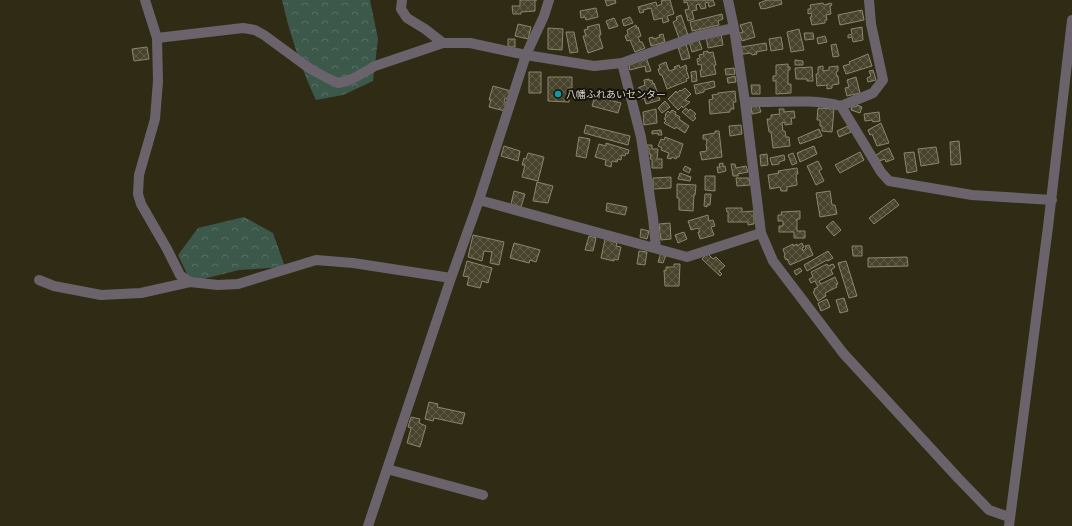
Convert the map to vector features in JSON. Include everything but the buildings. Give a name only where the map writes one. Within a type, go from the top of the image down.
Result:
[{"type":"street","points":[[145,0],[157,38],[158,80],[155,118],[139,175],[138,194],[141,204],[180,275],[190,282]]},
{"type":"street","points":[[402,0],[401,9],[407,18],[425,29],[443,43]]},
{"type":"street","points":[[368,526],[451,278],[479,200],[526,55],[544,16],[549,0]]},
{"type":"street","points":[[728,0],[734,28],[745,102],[761,233],[773,261],[842,352],[989,510],[1009,521],[1052,200],[1072,20]]},
{"type":"street","points":[[745,102],[812,102],[841,106],[873,93],[883,80],[871,24],[869,0]]},
{"type":"street","points":[[157,38],[242,28],[255,30],[310,68],[338,83],[347,81],[375,66],[443,43],[470,43],[526,55],[594,66],[622,63],[697,36],[734,28]]},
{"type":"street","points":[[622,63],[641,137],[656,248]]},
{"type":"street","points":[[841,106],[881,172],[889,181],[972,195],[1052,200]]},
{"type":"street","points":[[479,200],[687,256],[761,233]]},
{"type":"street","points":[[39,280],[54,286],[101,295],[141,293],[190,282],[218,285],[238,284],[316,260],[353,263],[451,278]]},
{"type":"street","points":[[387,469],[483,495]]},
{"type":"green space","points":[[282,0],[370,0],[378,39],[373,81],[343,95],[316,100],[296,51]]},
{"type":"green space","points":[[244,217],[273,233],[285,267],[239,270],[191,282],[178,255],[198,228]]},
{"type":"place","name":"八幡ふれあいセンター","points":[[558,94]]}]
